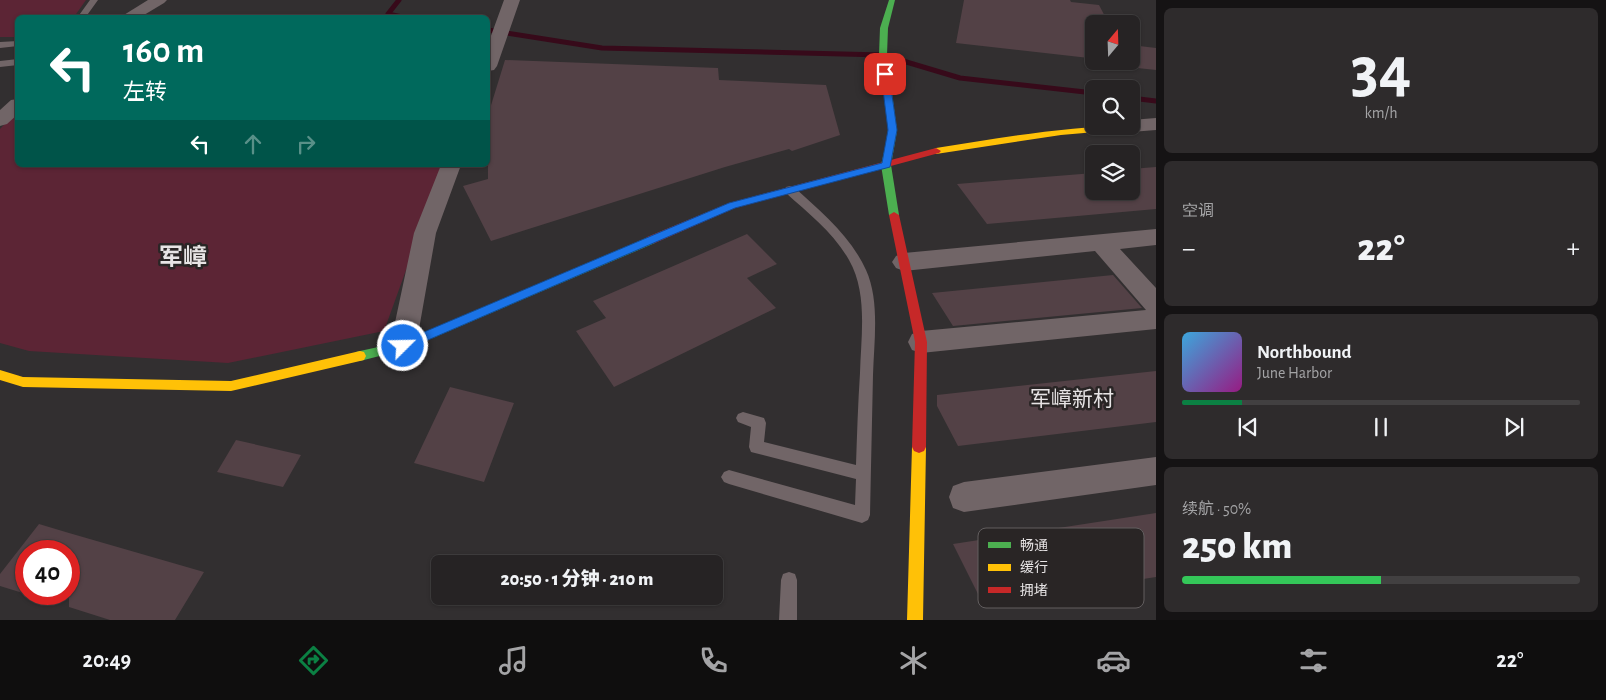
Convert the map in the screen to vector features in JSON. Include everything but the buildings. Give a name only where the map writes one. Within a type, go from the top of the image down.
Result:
[{"type":"street","points":[[132,15],[159,0]]},
{"type":"street","points":[[490,60],[512,0]]},
{"type":"street","points":[[892,0],[884,28],[883,55],[893,130],[886,165],[893,212],[921,342],[916,620]]},
{"type":"street","points":[[0,120],[15,107]]},
{"type":"street","points":[[1140,125],[1156,124]]},
{"type":"street","points":[[0,375],[23,382],[231,386],[403,346],[732,205],[946,148],[1085,130]]},
{"type":"street","points":[[403,346],[425,233],[450,167]]},
{"type":"street","points":[[904,262],[1156,237]]},
{"type":"street","points":[[1100,242],[1156,304]]},
{"type":"street","points":[[921,342],[1156,319]]},
{"type":"street","points":[[964,497],[1156,471]]},
{"type":"lane","points":[[83,15],[94,0]]},
{"type":"lane","points":[[0,45],[15,43]]},
{"type":"lane","points":[[0,64],[15,62]]},
{"type":"lane","points":[[729,477],[862,514],[868,316],[865,285],[857,263],[844,242],[790,190]]},
{"type":"lane","points":[[743,418],[759,423],[756,446],[864,474]]},
{"type":"lane","points":[[788,620],[789,580]]},
{"type":"shaded area","points":[[0,0],[86,0],[75,15],[15,15],[15,37],[0,37]]},
{"type":"shaded area","points":[[15,113],[15,167],[443,167],[384,331],[228,363],[29,351],[0,343],[0,129]]},
{"type":"waterway","points":[[393,15],[388,14],[399,0]]},
{"type":"waterway","points":[[490,30],[602,48],[883,55],[960,78],[1085,92]]},
{"type":"waterway","points":[[1140,99],[1156,101]]},
{"type":"traffic: fast","points":[[892,0],[884,28],[883,55],[893,131],[886,165],[894,215]]},
{"type":"traffic: fast","points":[[360,356],[403,346],[651,240]]},
{"type":"traffic: slow","points":[[936,151],[1085,130]]},
{"type":"traffic: slow","points":[[0,375],[23,382],[231,386],[360,356]]},
{"type":"traffic: slow","points":[[915,620],[919,447]]},
{"type":"traffic: jam","points":[[651,240],[732,205],[936,151]]},
{"type":"traffic: jam","points":[[894,215],[921,342],[919,447]]},
{"type":"district","name":"军嶂","points":[[183,257]]},
{"type":"district","name":"军嶂新村","points":[[1072,399]]},
{"type":"route","points":[[403,346],[732,205],[886,165],[893,130],[885,74]]}]
